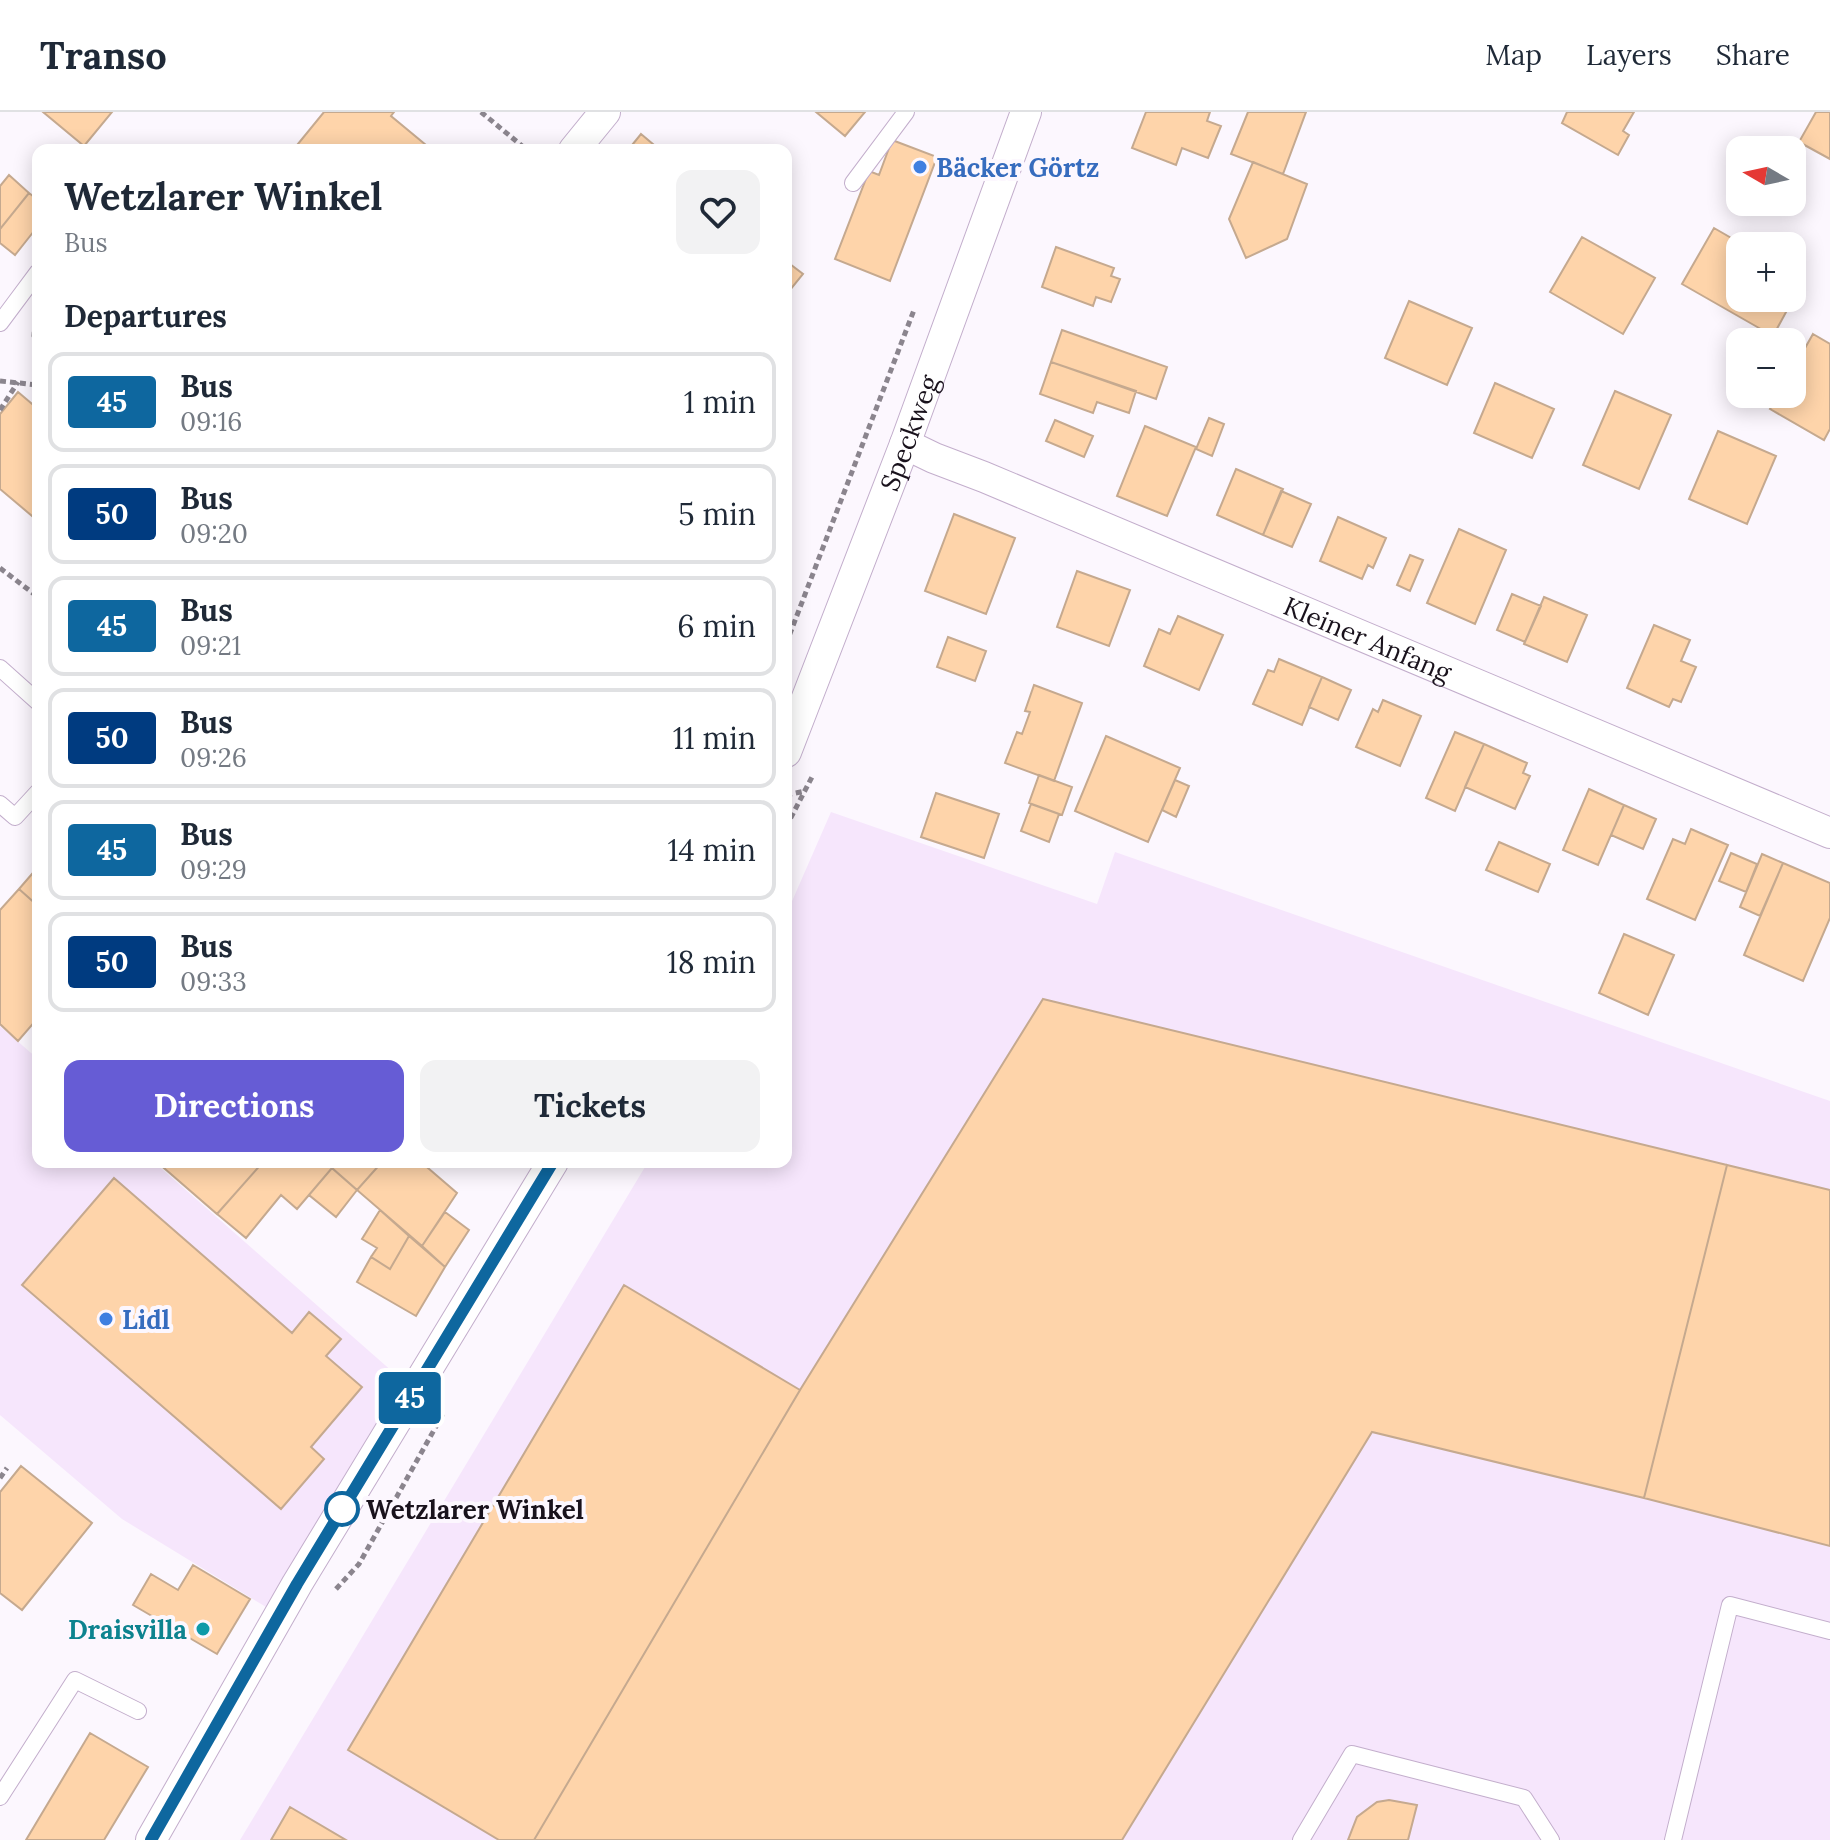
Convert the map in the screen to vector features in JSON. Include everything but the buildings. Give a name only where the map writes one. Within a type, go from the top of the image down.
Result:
[{"type":"street","points":[[579,144],[605,112]]},
{"type":"street","name":"Speckweg","points":[[792,736],[905,444],[1026,112]]},
{"type":"street","name":"Kleiner Anfang","points":[[905,444],[1830,833]]},
{"type":"street","points":[[151,1840],[297,1584],[549,1168]]},
{"type":"lane","points":[[853,183],[906,112]]},
{"type":"lane","points":[[0,323],[32,280]]},
{"type":"lane","points":[[0,668],[32,697]]},
{"type":"lane","points":[[0,804],[15,817],[32,799]]},
{"type":"lane","points":[[1673,1840],[1730,1605],[1830,1631]]},
{"type":"lane","points":[[0,1797],[75,1680],[138,1711]]},
{"type":"lane","points":[[1301,1840],[1352,1754],[1524,1798],[1551,1840]]},
{"type":"path","points":[[481,112],[520,144]]},
{"type":"path","points":[[792,628],[918,302]]},
{"type":"path","points":[[0,381],[18,381],[32,385]]},
{"type":"path","points":[[0,410],[18,381]]},
{"type":"path","points":[[0,568],[32,592]]},
{"type":"path","points":[[792,794],[805,791]]},
{"type":"path","points":[[328,1601],[359,1564],[445,1412]]},
{"type":"path","points":[[7,1468],[0,1477],[7,1483]]},
{"type":"shaded area","points":[[831,812],[1097,904],[1115,852],[1830,1101],[1830,1840],[240,1840],[644,1168],[792,1168],[792,901]]},
{"type":"shaded area","points":[[0,1026],[32,1054],[32,1168],[161,1168],[402,1380],[266,1607],[122,1519],[0,1415]]},
{"type":"bus line","name":"45","points":[[151,1840],[297,1584],[549,1168]]},
{"type":"place","name":"Bäcker Görtz","points":[[920,167]]},
{"type":"place","name":"Lidl","points":[[106,1319]]},
{"type":"place","name":"Wetzlarer Winkel","points":[[342,1509]]},
{"type":"place","name":"Draisvilla","points":[[203,1629]]}]
